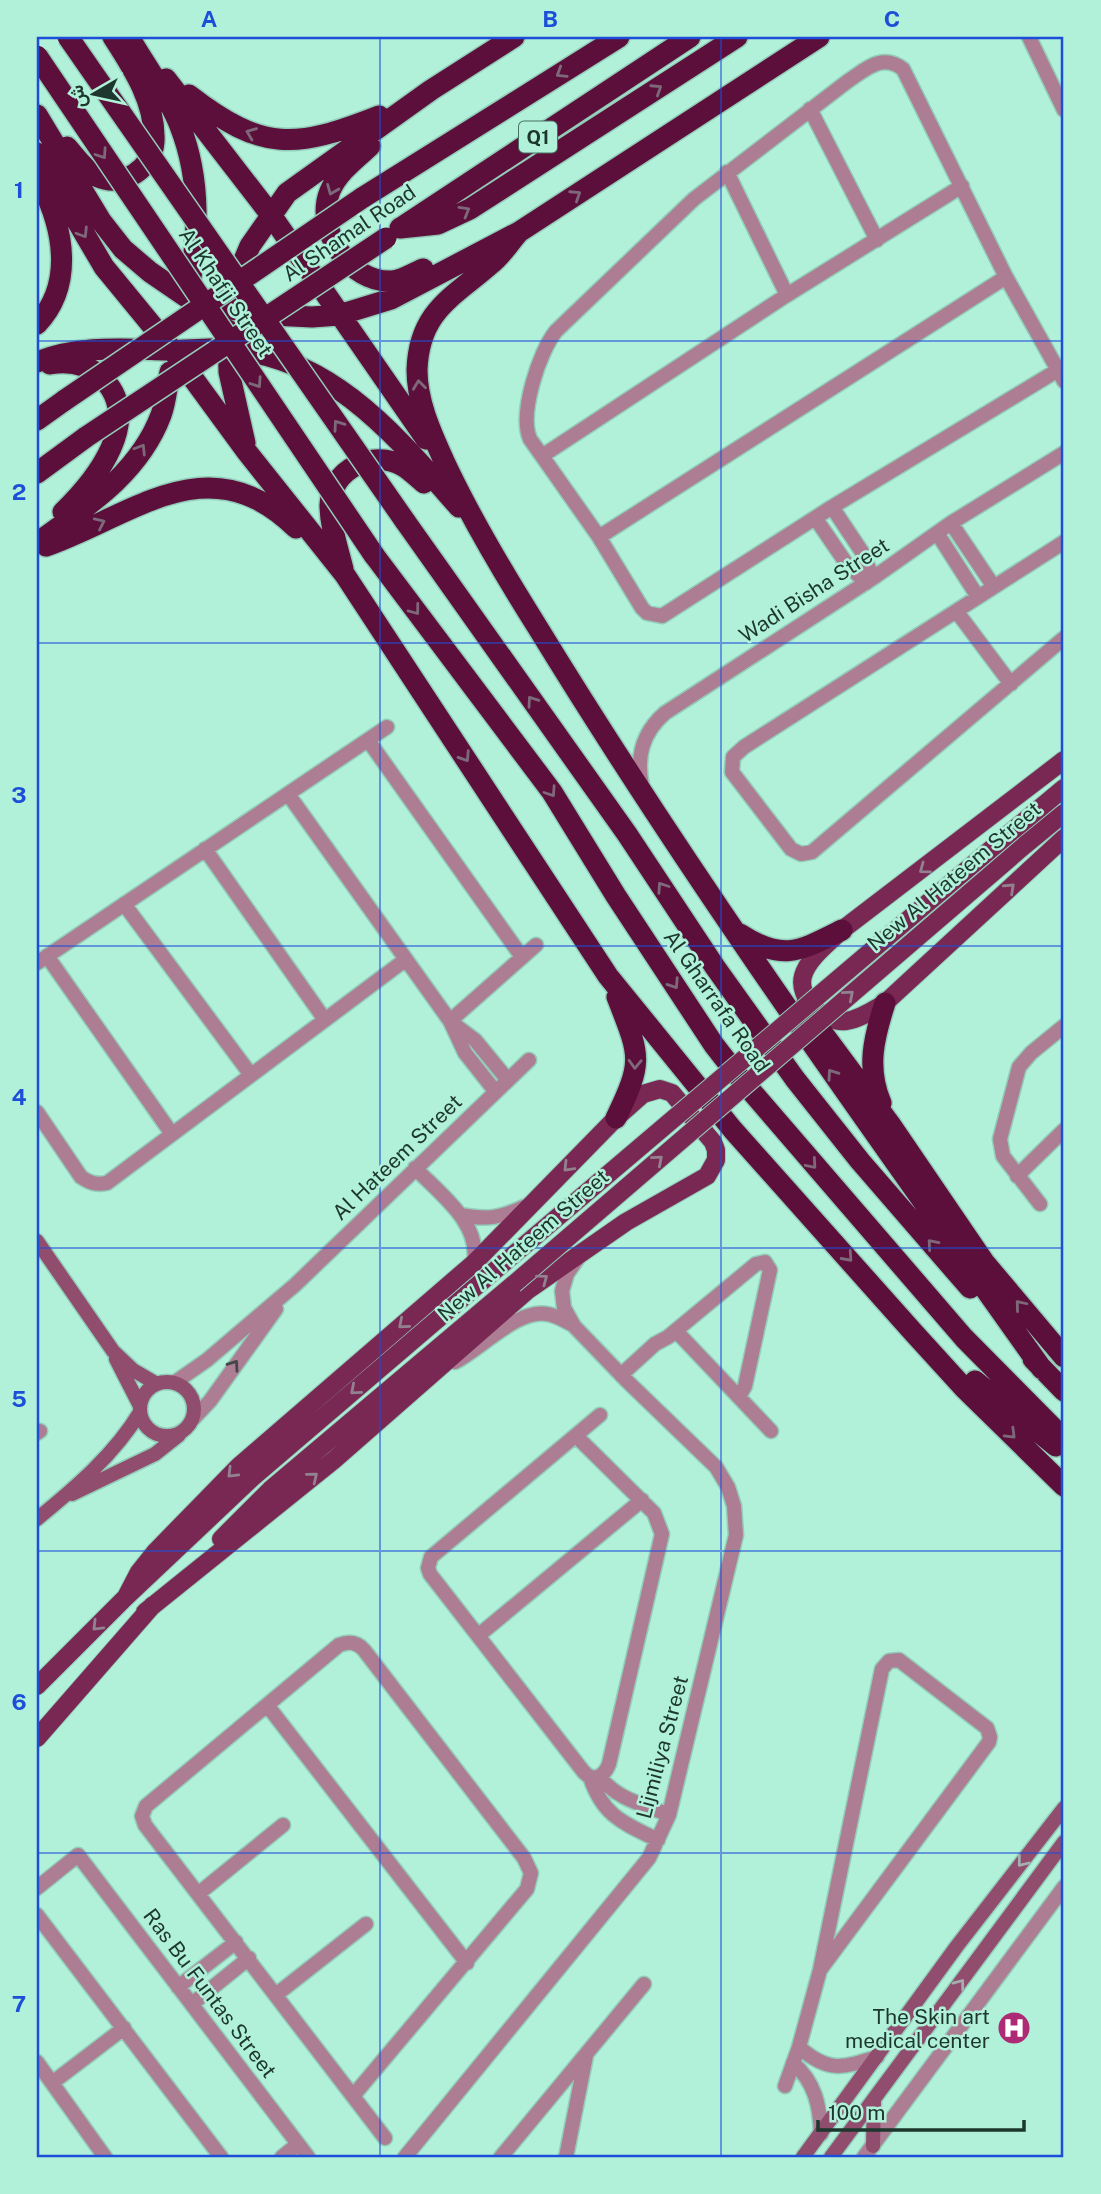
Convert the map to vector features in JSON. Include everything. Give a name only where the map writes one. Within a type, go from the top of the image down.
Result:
[{"type":"highway","name":"Al Khafji Street","points":[[68,37],[405,521]]},
{"type":"highway","points":[[37,115],[89,171],[97,176],[125,179],[142,169],[152,153],[154,143],[148,104],[138,76],[113,37]]},
{"type":"highway","points":[[37,541],[99,498],[138,456],[161,414],[173,351],[188,298],[197,226],[195,184],[188,149],[180,124],[129,37]]},
{"type":"highway","points":[[136,37],[271,215],[449,472]]},
{"type":"highway","points":[[247,452],[229,372],[228,349],[230,309],[238,274],[250,246],[287,193],[304,179],[431,90],[514,37]]},
{"type":"highway","name":"Al Shamal Road","points":[[37,419],[362,198],[619,37]]},
{"type":"highway","name":"Al Shamal Road","points":[[37,472],[690,37]]},
{"type":"highway","points":[[393,233],[438,224],[470,209],[737,37]]},
{"type":"highway","points":[[37,115],[101,221],[123,249],[149,272],[188,298],[230,309],[288,317],[339,314],[391,299],[519,232],[798,45],[819,37]]},
{"type":"highway","name":"Al Khafji Street","points":[[37,56],[374,555]]},
{"type":"highway","points":[[164,75],[212,113],[236,128],[263,138],[279,139],[329,135],[380,116],[431,90]]},
{"type":"highway","points":[[431,90],[336,180],[329,194],[327,211],[334,244],[358,270],[390,281],[399,280],[484,240],[519,232]]},
{"type":"highway","points":[[37,153],[104,267],[173,351],[247,452],[345,575],[608,976],[733,1130],[913,1332],[964,1388],[1064,1486]]},
{"type":"highway","points":[[37,176],[54,215],[62,256],[61,277],[55,296],[37,324]]},
{"type":"highway","points":[[519,232],[492,263],[440,306],[427,328],[422,340],[417,372],[430,431],[478,530],[604,736],[733,929],[1042,1369]]},
{"type":"highway","points":[[37,364],[54,355],[87,349],[228,349],[260,355],[298,367],[352,398],[393,432],[478,530]]},
{"type":"highway","points":[[37,364],[70,363],[98,374],[116,400],[118,420],[113,440],[92,480],[37,541]]},
{"type":"highway","points":[[345,575],[330,502],[335,484],[348,470],[365,461],[383,459],[402,465],[478,530]]},
{"type":"highway","points":[[37,549],[159,496],[198,488],[214,488],[242,494],[270,507],[288,519],[345,575]]},
{"type":"highway","name":"Al Gharrafa Road","points":[[405,521],[627,834],[715,967],[795,1079],[860,1161],[1064,1391]]},
{"type":"highway","name":"Al Gharrafa Road","points":[[374,555],[552,792],[623,907],[738,1077],[964,1338],[1064,1439]]},
{"type":"highway","points":[[733,929],[768,950],[788,951],[808,947],[842,930]]},
{"type":"highway","points":[[756,962],[778,972],[890,1124],[984,1262],[1064,1357]]},
{"type":"highway","points":[[608,976],[635,1042],[636,1054],[634,1078],[616,1118]]},
{"type":"highway","points":[[885,1003],[874,1041],[872,1060],[879,1099],[890,1124]]},
{"type":"highway","points":[[913,1332],[1064,1452]]},
{"type":"main road","points":[[1064,760],[842,930],[809,963],[803,977],[807,999],[818,1012],[832,1020],[844,1022],[858,1018],[885,1003],[1064,838]]},
{"type":"main road","name":"New Al Hateem Street","points":[[37,1686],[252,1478],[1064,788]]},
{"type":"main road","name":"New Al Hateem Street","points":[[37,1738],[145,1612],[270,1490],[1064,813]]},
{"type":"main road","points":[[126,1597],[139,1572],[155,1552],[239,1466],[474,1263],[616,1118],[648,1091],[666,1090],[672,1093],[713,1142],[716,1160],[707,1176],[641,1213],[584,1250],[506,1308],[334,1460],[145,1612]]},
{"type":"main road","points":[[37,1241],[113,1351],[140,1409],[144,1424],[158,1435],[170,1437],[182,1432]]},
{"type":"main road","points":[[113,1351],[133,1370],[158,1384]]},
{"type":"main road","points":[[37,1518],[61,1499],[118,1444],[140,1409],[145,1392],[158,1384],[174,1383],[184,1388],[191,1397],[194,1408],[193,1419],[182,1432],[155,1454],[61,1499]]},
{"type":"main road","points":[[803,2157],[957,1946],[1064,1808]]},
{"type":"main road","points":[[831,2157],[1064,1842]]},
{"type":"main road","points":[[869,2151],[874,2100]]},
{"type":"street","points":[[1028,37],[1064,110]]},
{"type":"street","points":[[885,61],[895,63],[903,69],[1006,277],[1061,375],[832,507],[662,616],[654,616],[642,608],[599,537],[542,456],[527,432],[526,417],[541,356],[550,339],[664,226],[727,172],[874,64],[885,61]]},
{"type":"street","points":[[810,109],[877,240]]},
{"type":"street","points":[[727,172],[787,295]]},
{"type":"street","points":[[542,456],[787,295],[962,186]]},
{"type":"street","points":[[599,537],[1006,277]]},
{"type":"street","name":"Wadi Bisha Street","points":[[644,797],[639,766],[642,746],[651,727],[672,708],[869,580],[951,523],[1064,453]]},
{"type":"street","points":[[832,507],[862,552],[869,580]]},
{"type":"street","points":[[816,519],[846,563],[869,580]]},
{"type":"street","points":[[951,523],[993,587]]},
{"type":"street","points":[[937,533],[978,597]]},
{"type":"street","points":[[1064,542],[737,751],[731,765],[736,779],[791,849],[796,853],[807,854],[1064,638]]},
{"type":"street","points":[[957,612],[1011,684]]},
{"type":"street","points":[[172,1134],[42,960],[387,727]]},
{"type":"street","points":[[368,740],[522,957]]},
{"type":"street","points":[[288,794],[450,1021],[466,1053],[495,1091]]},
{"type":"street","points":[[205,849],[325,1020]]},
{"type":"street","points":[[124,904],[251,1075]]},
{"type":"street","points":[[450,1021],[536,946]]},
{"type":"street","points":[[37,1112],[81,1177],[89,1182],[107,1183],[405,960]]},
{"type":"street","points":[[450,1021],[475,1040],[508,1079]]},
{"type":"street","points":[[1040,1205],[1003,1156],[1000,1145],[1019,1068],[1031,1053],[1064,1026]]},
{"type":"street","name":"Al Hateem Street","points":[[174,1383],[207,1360],[295,1285],[529,1060]]},
{"type":"street","points":[[1017,1176],[1064,1130]]},
{"type":"street","points":[[415,1168],[471,1230],[474,1238],[474,1263]]},
{"type":"street","points":[[460,1216],[497,1218],[535,1202]]},
{"type":"street","name":"Lijmiliya Street","points":[[405,2157],[649,1858],[670,1815],[736,1535],[737,1521],[728,1487],[716,1467],[574,1326],[564,1308],[562,1291],[568,1274],[584,1250]]},
{"type":"street","points":[[624,1378],[756,1264],[765,1262],[770,1270],[745,1385],[739,1398]]},
{"type":"street","name":"Al Hateem Street","points":[[193,1419],[210,1401],[295,1285]]},
{"type":"street","name":"Lijmiliya Street","points":[[435,1370],[461,1359],[524,1317],[547,1314],[574,1326]]},
{"type":"street","points":[[672,1334],[771,1431]]},
{"type":"street","points":[[600,1415],[431,1557],[430,1574],[583,1771],[621,1796],[670,1815]]},
{"type":"street","points":[[576,1436],[658,1518],[661,1541],[609,1764],[595,1777]]},
{"type":"street","points":[[479,1635],[642,1500]]},
{"type":"street","points":[[353,2096],[527,1889],[531,1873],[529,1865],[364,1650],[355,1643],[339,1645],[267,1705],[143,1811],[142,1821],[385,2138]]},
{"type":"street","points":[[785,2086],[799,2047],[820,1970],[882,1669],[889,1661],[899,1660],[986,1728],[989,1742],[820,1970]]},
{"type":"street","points":[[267,1705],[467,1963]]},
{"type":"street","points":[[595,1777],[596,1795],[612,1816],[658,1840]]},
{"type":"street","points":[[198,1894],[283,1825]]},
{"type":"street","name":"Ras Bu Funtas Street","points":[[37,1888],[78,1855],[308,2157]]},
{"type":"street","points":[[869,2151],[1064,1887]]},
{"type":"street","points":[[37,1915],[221,2157]]},
{"type":"street","points":[[276,1994],[366,1924]]},
{"type":"street","points":[[178,1987],[236,1942]]},
{"type":"street","points":[[191,2004],[249,1958]]},
{"type":"street","points":[[501,2157],[644,1984]]},
{"type":"street","points":[[52,2083],[124,2028]]},
{"type":"street","points":[[799,2047],[812,2059],[831,2066],[853,2065],[877,2057]]},
{"type":"street","points":[[566,2157],[586,2054]]},
{"type":"street","points":[[37,2062],[102,2156]]},
{"type":"street","points":[[793,2063],[805,2074],[813,2087],[821,2133]]},
{"type":"street","points":[[282,2157],[298,2144]]},
{"type":"place","name":"The Skin art medical center","points":[[1014,2028]]}]
